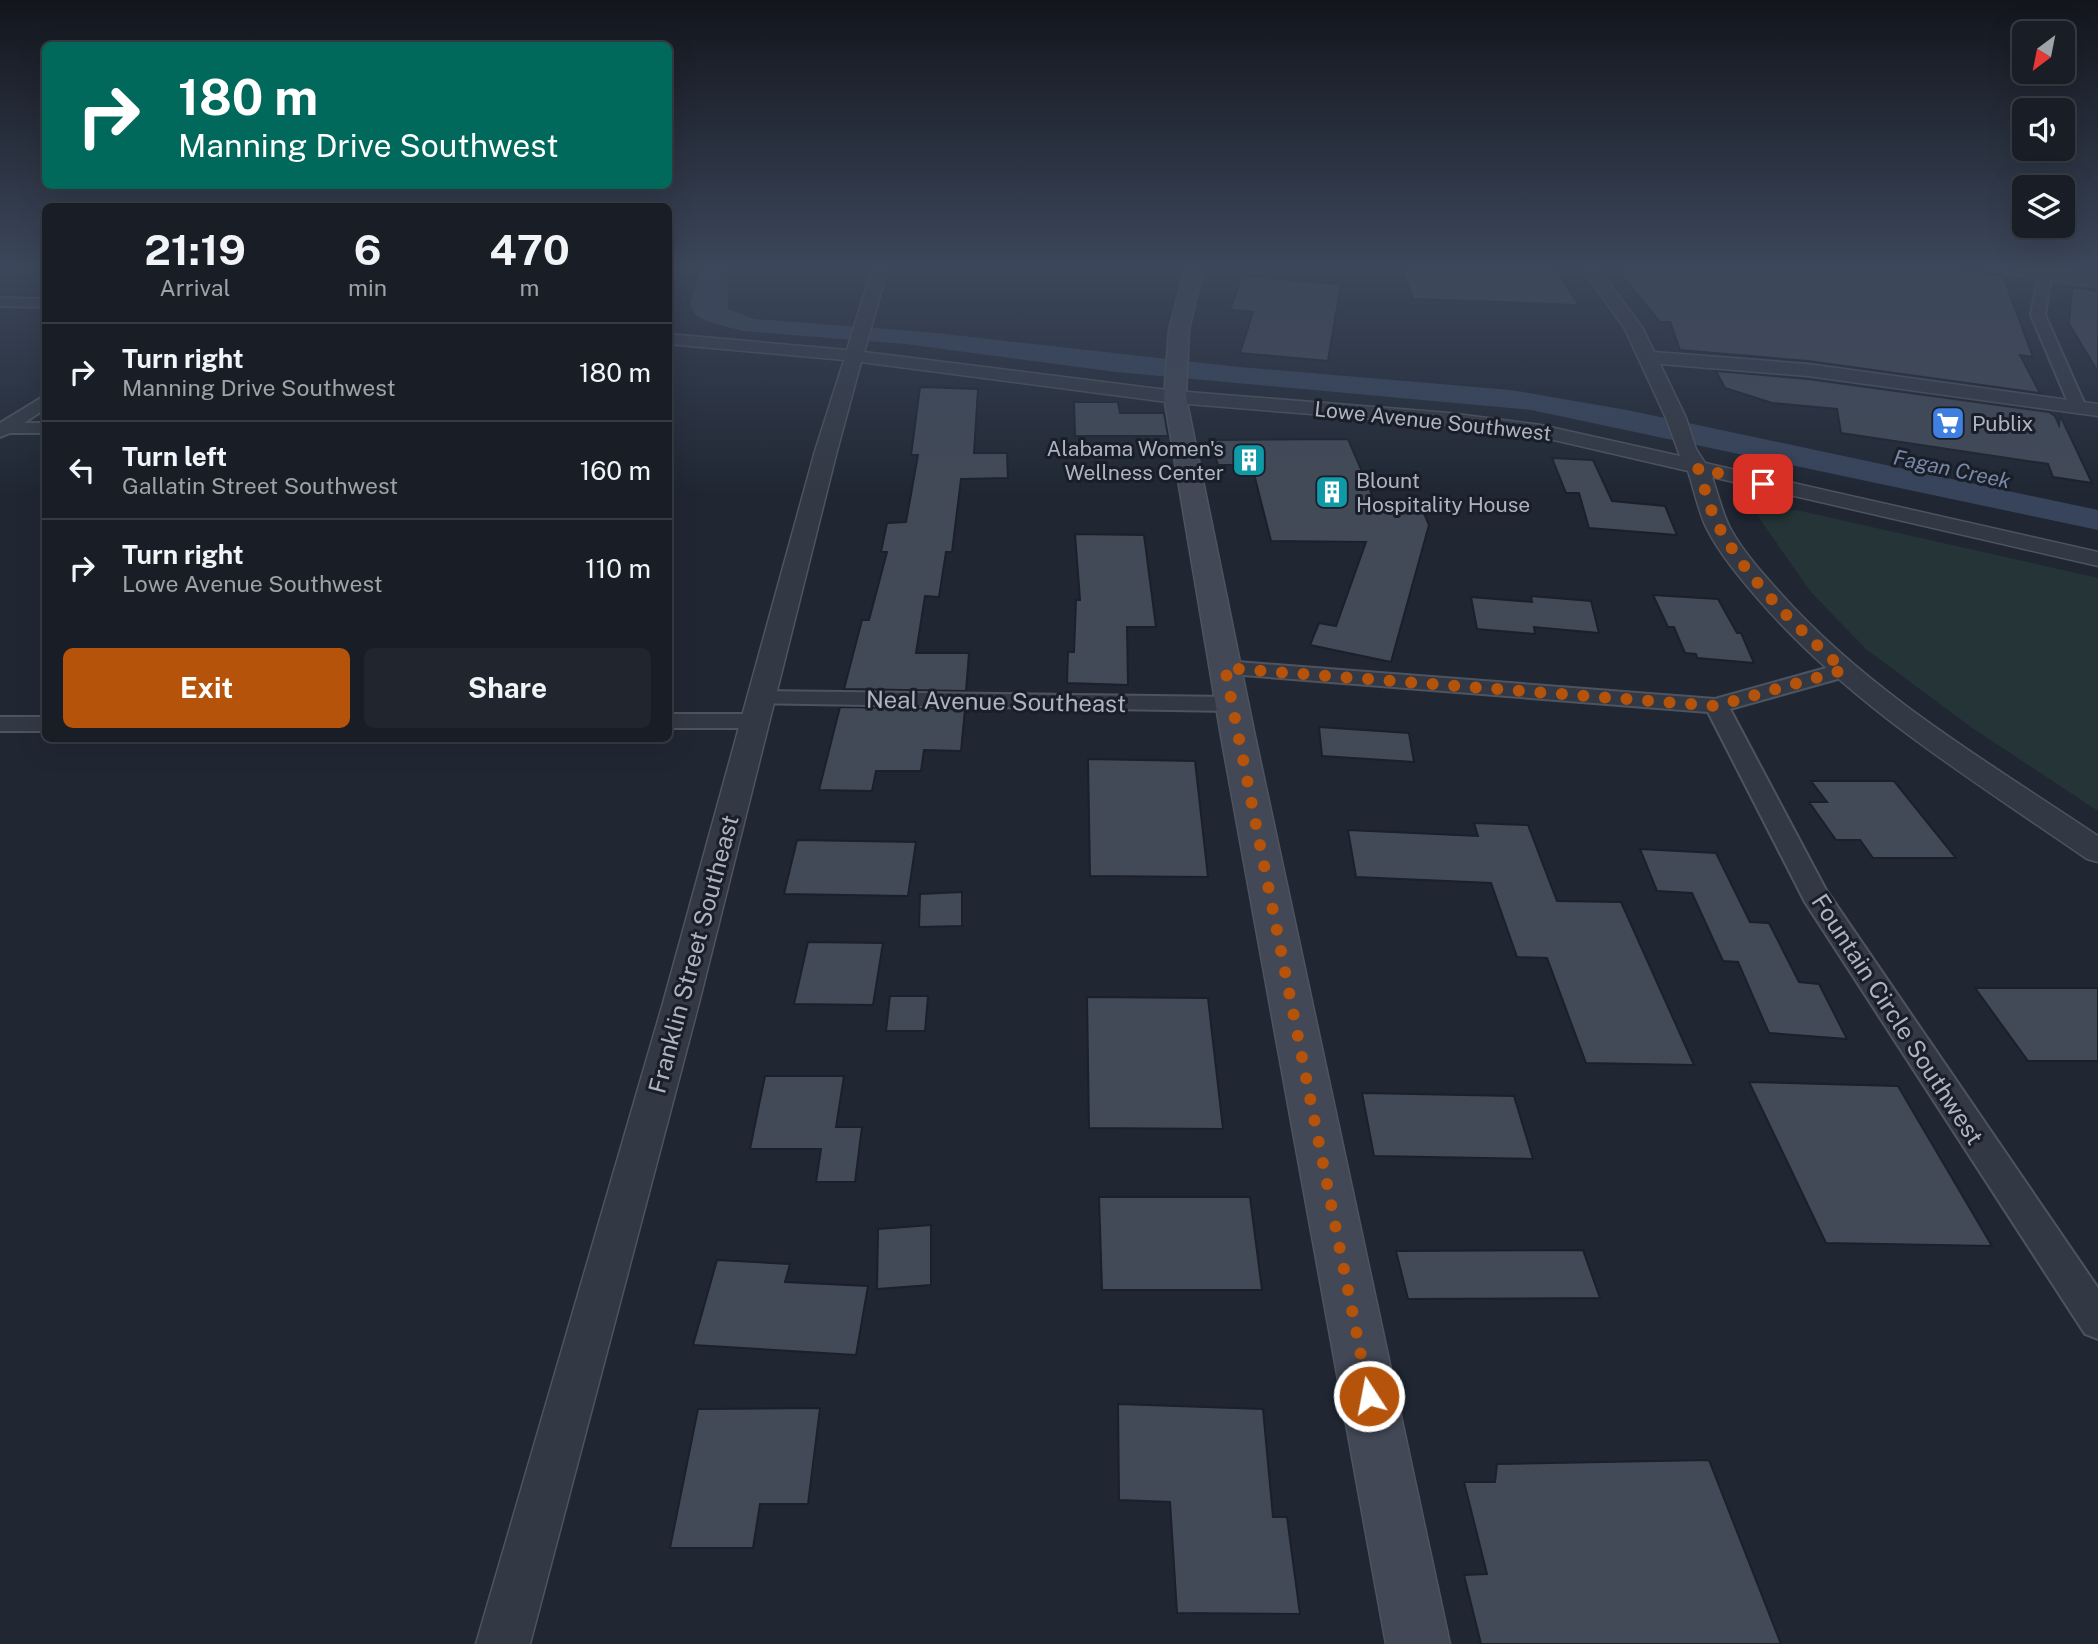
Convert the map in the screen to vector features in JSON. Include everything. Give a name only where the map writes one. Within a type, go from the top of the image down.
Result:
[{"type":"main road","points":[[1178,342],[1175,377],[1229,686],[1418,1644]]},
{"type":"street","name":"Franklin Street Southeast","points":[[503,1644],[681,1003],[822,464],[859,342]]},
{"type":"street","name":"Lowe Avenue Southwest","points":[[865,342],[1175,377],[1541,431],[2098,559]]},
{"type":"street","points":[[1640,342],[1676,418],[1686,449],[1698,468],[1718,527],[1747,571],[1792,622],[1844,670],[1941,744],[2098,850]]},
{"type":"street","points":[[2050,342],[2078,407]]},
{"type":"street","points":[[1647,357],[1808,370],[2098,410]]},
{"type":"street","points":[[2,429],[42,403]]},
{"type":"street","points":[[2,429],[42,428]]},
{"type":"street","points":[[1716,706],[1844,670]]},
{"type":"street","name":"Neal Avenue Southeast","points":[[672,720],[757,709],[1229,686],[1716,706]]},
{"type":"street","name":"Fountain Circle Southwest","points":[[1716,706],[1815,895],[2098,1321]]},
{"type":"street","points":[[0,724],[42,724]]},
{"type":"shaded area","points":[[1796,510],[2098,578],[2098,811],[1971,727],[1866,649],[1811,592],[1757,515]]},
{"type":"water","name":"Fagan Creek","points":[[877,342],[1014,342],[1239,367],[1511,390],[1627,410],[2098,510],[2098,530],[1531,410],[1116,372]]},
{"type":"building","points":[[1244,342],[1331,342],[1328,361],[1240,353]]},
{"type":"building","points":[[1677,342],[2027,342],[2033,357],[2020,355],[2040,393],[1808,361],[1680,350]]},
{"type":"building","points":[[2080,342],[2098,342],[2098,372]]},
{"type":"building","points":[[1716,371],[1808,379],[2049,412],[2055,416],[2059,425],[2060,415],[2092,483],[2053,477],[2048,464],[1841,433],[1837,409],[1772,403],[1725,388]]},
{"type":"building","points":[[920,387],[978,389],[974,453],[1007,453],[1008,478],[961,479],[952,552],[946,552],[939,597],[925,596],[916,653],[969,653],[966,691],[844,689],[862,620],[869,620],[887,552],[881,552],[887,523],[906,522],[918,455],[911,455]]},
{"type":"building","points":[[1074,402],[1118,402],[1120,413],[1164,413],[1168,436],[1075,436]]},
{"type":"building","points":[[1348,439],[1376,504],[1420,504],[1429,525],[1391,662],[1310,645],[1319,623],[1336,626],[1366,542],[1271,541],[1254,474],[1238,474],[1236,465],[1218,465],[1211,440]]},
{"type":"building","points":[[1552,458],[1593,460],[1612,501],[1665,506],[1677,535],[1589,528],[1579,493],[1566,493]]},
{"type":"building","points":[[1075,534],[1144,535],[1156,627],[1127,627],[1128,685],[1067,683],[1068,652],[1074,652],[1076,600],[1080,600]]},
{"type":"building","points":[[1653,595],[1718,599],[1737,633],[1741,633],[1754,663],[1697,658],[1696,654],[1685,653],[1674,627],[1668,627]]},
{"type":"building","points":[[1531,596],[1591,601],[1599,633],[1534,627],[1535,634],[1477,629],[1471,597],[1532,602]]},
{"type":"building","points":[[840,707],[965,709],[961,751],[924,750],[921,771],[876,771],[872,791],[819,790]]},
{"type":"building","points":[[1319,727],[1409,733],[1414,762],[1322,756]]},
{"type":"building","points":[[1088,759],[1195,761],[1208,877],[1090,876]]},
{"type":"building","points":[[1811,781],[1894,781],[1956,858],[1873,858],[1860,840],[1836,840],[1809,802],[1827,802]]},
{"type":"building","points":[[1474,823],[1528,825],[1557,901],[1621,902],[1694,1065],[1586,1063],[1547,958],[1517,957],[1491,883],[1356,877],[1348,830],[1478,836]]},
{"type":"building","points":[[797,840],[916,842],[908,896],[784,894]]},
{"type":"building","points":[[1640,849],[1716,853],[1750,922],[1769,923],[1799,982],[1819,984],[1847,1039],[1769,1033],[1738,962],[1723,961],[1692,893],[1657,891]]},
{"type":"building","points":[[962,892],[962,926],[919,927],[920,894]]},
{"type":"building","points":[[808,942],[883,943],[873,1005],[794,1004]]},
{"type":"building","points":[[1975,988],[2098,988],[2098,1061],[2028,1061]]},
{"type":"building","points":[[890,996],[928,996],[925,1031],[886,1031]]},
{"type":"building","points":[[1087,997],[1208,998],[1223,1129],[1089,1128]]},
{"type":"building","points":[[765,1076],[844,1076],[836,1127],[862,1127],[855,1182],[816,1182],[821,1149],[750,1149]]},
{"type":"building","points":[[1749,1082],[1898,1086],[1992,1246],[1826,1243]]},
{"type":"building","points":[[1362,1093],[1514,1096],[1533,1159],[1374,1156]]},
{"type":"building","points":[[1099,1197],[1250,1197],[1262,1290],[1102,1290]]},
{"type":"building","points":[[931,1225],[931,1285],[877,1289],[878,1229]]},
{"type":"building","points":[[1583,1250],[1600,1298],[1408,1299],[1396,1251]]},
{"type":"building","points":[[717,1260],[790,1264],[785,1282],[868,1286],[856,1355],[693,1345]]},
{"type":"building","points":[[1118,1404],[1263,1409],[1273,1517],[1287,1517],[1300,1614],[1177,1613],[1170,1502],[1119,1500]]},
{"type":"building","points":[[820,1408],[808,1504],[760,1504],[753,1548],[670,1548],[698,1409]]},
{"type":"building","points":[[1709,1460],[1781,1644],[1481,1644],[1464,1575],[1487,1574],[1464,1482],[1495,1482],[1497,1464]]},
{"type":"place","name":"Publix","points":[[1948,423]]},
{"type":"place","name":"Alabama Women's Wellness Center","points":[[1249,460]]},
{"type":"place","name":"Blount Hospitality House","points":[[1332,492]]},
{"type":"route","points":[[1369,1396],[1225,668],[1716,706],[1844,670],[1792,622],[1747,571],[1718,527],[1698,468],[1763,484]]}]
